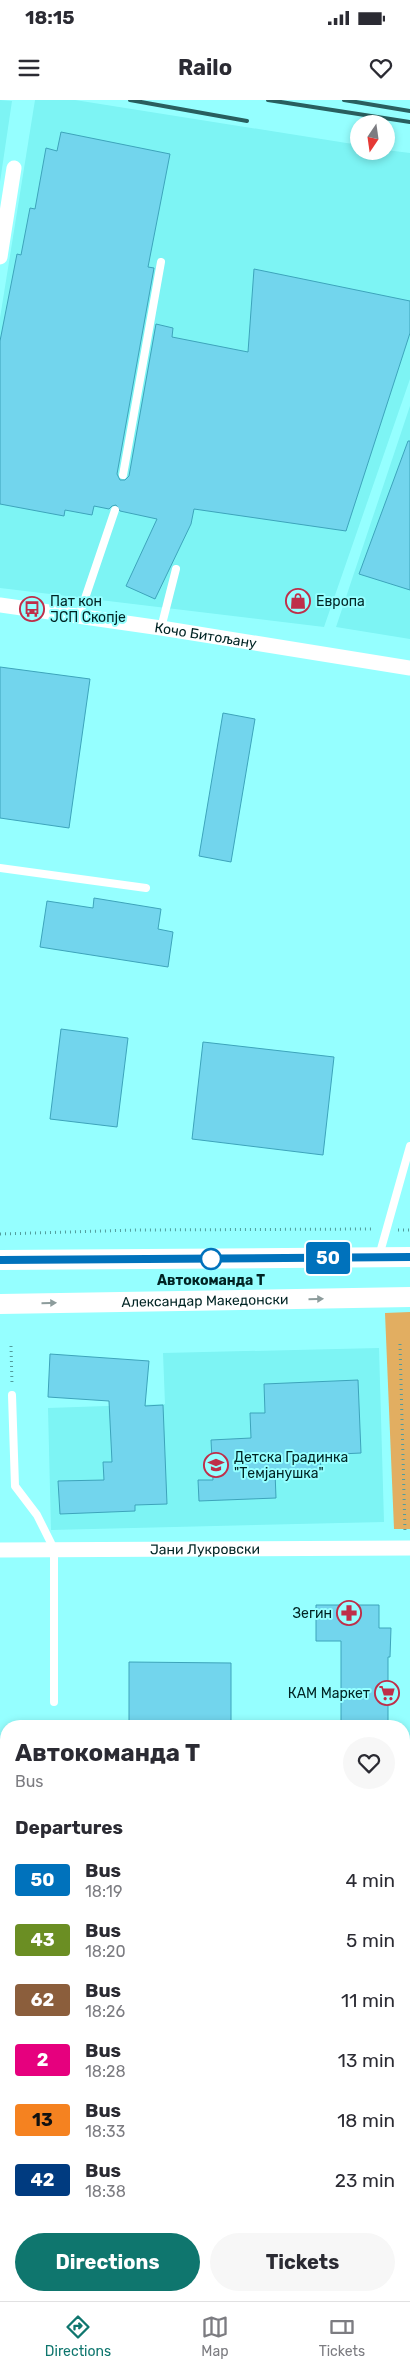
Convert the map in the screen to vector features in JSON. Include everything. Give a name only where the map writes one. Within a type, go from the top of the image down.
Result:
[{"type":"street","points":[[0,257],[14,168]]},
{"type":"street","name":"Кочо Битољану","points":[[0,605],[161,628],[410,668]]},
{"type":"street","points":[[0,1260],[410,1257]]},
{"type":"street","name":"Александар Македонски","points":[[0,1304],[410,1298]]},
{"type":"street","name":"Јани Лукровски","points":[[0,1550],[408,1548]]},
{"type":"lane","points":[[123,475],[161,262]]},
{"type":"lane","points":[[79,616],[115,510]]},
{"type":"lane","points":[[161,628],[176,568]]},
{"type":"lane","points":[[0,868],[146,888]]},
{"type":"lane","points":[[379,1258],[410,1146]]},
{"type":"lane","points":[[12,1395],[15,1486],[37,1515],[54,1549],[54,1702]]},
{"type":"path","points":[[0,1234],[155,1230],[410,1230]]},
{"type":"path","points":[[400,1344],[408,1548]]},
{"type":"path","points":[[11,1346],[12,1395]]},
{"type":"shaded area","points":[[0,100],[12,101],[0,182]]},
{"type":"shaded area","points":[[35,100],[75,100],[350,144],[350,160],[395,160],[395,151],[410,153],[410,379],[324,627],[0,588],[0,318]]},
{"type":"shaded area","points":[[410,406],[410,639],[336,627]]},
{"type":"shaded area","points":[[410,1312],[410,1529],[394,1529],[385,1313]]},
{"type":"shaded area","name":"Детска Градинка \"Темјанушка\"","points":[[379,1348],[384,1522],[51,1530],[48,1408],[165,1404],[163,1353]]},
{"type":"building","points":[[61,132],[170,154],[148,267],[154,268],[117,474],[120,480],[125,480],[129,476],[156,324],[173,328],[172,337],[248,352],[254,269],[410,301],[410,333],[346,531],[194,509],[191,524],[155,599],[126,586],[157,519],[120,511],[116,505],[109,509],[94,506],[92,515],[65,510],[64,516],[0,504],[0,341],[17,254],[21,255],[30,208],[35,209],[46,148],[57,151]]},
{"type":"building","points":[[408,441],[410,441],[410,590],[359,574]]},
{"type":"building","points":[[0,667],[90,679],[69,828],[0,818]]},
{"type":"building","points":[[223,713],[255,719],[231,862],[199,856]]},
{"type":"building","points":[[94,898],[161,909],[158,929],[173,932],[168,967],[40,947],[47,901],[93,908]]},
{"type":"building","points":[[61,1029],[128,1038],[117,1127],[50,1119]]},
{"type":"building","points":[[203,1042],[334,1057],[323,1155],[192,1139]]},
{"type":"building","points":[[50,1354],[149,1361],[145,1406],[163,1405],[167,1504],[135,1505],[135,1511],[60,1514],[58,1481],[104,1480],[103,1462],[112,1462],[109,1401],[48,1397]]},
{"type":"building","points":[[358,1380],[361,1453],[320,1455],[321,1470],[275,1472],[276,1498],[199,1501],[198,1480],[213,1480],[211,1440],[251,1438],[250,1413],[265,1413],[264,1384]]},
{"type":"building","points":[[316,1605],[379,1605],[379,1628],[391,1628],[390,1657],[388,1657],[388,1720],[341,1720],[341,1641],[316,1641]]},
{"type":"building","points":[[129,1662],[231,1663],[231,1720],[129,1720]]},
{"type":"railway","points":[[130,100],[247,121]]},
{"type":"railway","points":[[268,100],[410,122]]},
{"type":"railway","points":[[344,100],[410,111]]},
{"type":"bus line","name":"50","points":[[0,1260],[410,1257]]},
{"type":"place","name":"Европа","points":[[298,601]]},
{"type":"place","name":"Пат кон ЈСП Скопје","points":[[32,609]]},
{"type":"place","name":"Автокоманда Т","points":[[211,1259]]},
{"type":"place","name":"Детска Градинка \"Темјанушка\"","points":[[216,1465]]},
{"type":"place","name":"Зегин","points":[[349,1613]]},
{"type":"place","name":"КАМ Маркет","points":[[387,1693]]}]
